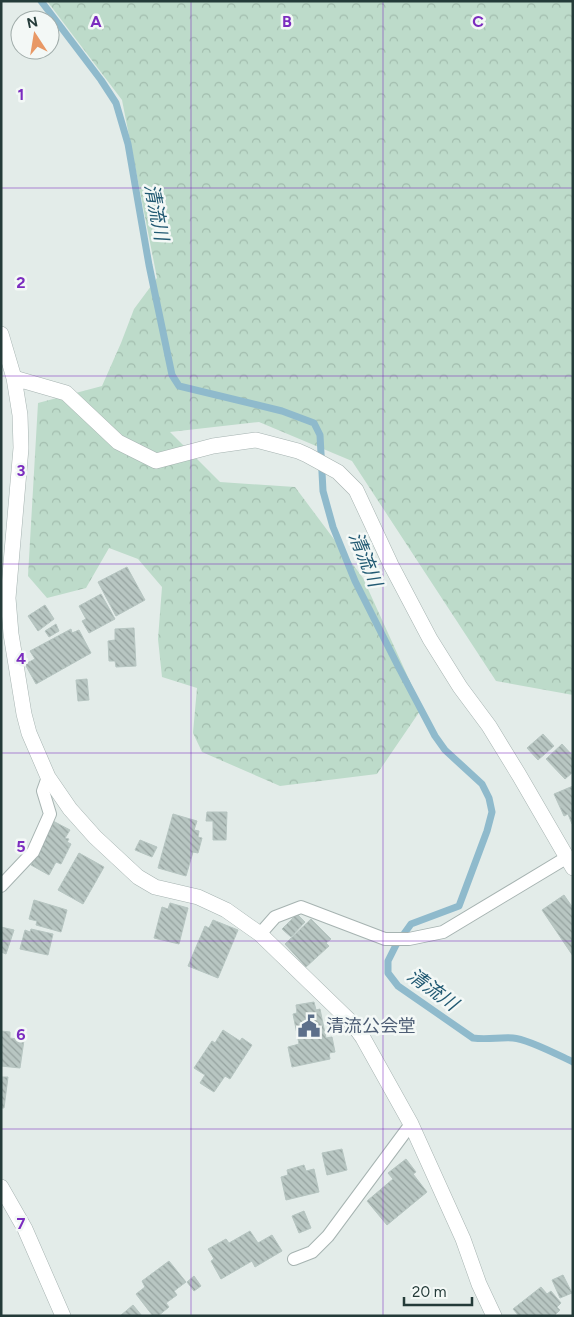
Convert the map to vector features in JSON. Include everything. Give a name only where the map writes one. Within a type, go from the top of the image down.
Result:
[{"type":"street","points":[[1,334],[14,378],[20,414],[21,448],[8,598],[11,634],[24,714],[29,733],[48,777],[70,809],[94,837],[138,877],[155,887],[198,897],[226,910],[260,934],[353,1024],[363,1038],[411,1124],[464,1239],[479,1284],[494,1316]]},
{"type":"street","points":[[14,378],[66,392],[118,442],[156,461],[213,446],[256,440],[298,451],[338,472],[356,490],[391,565],[430,639],[460,687],[489,726],[570,863]]},
{"type":"street","points":[[1,1187],[25,1229],[63,1316]]},
{"type":"lane","points":[[1,886],[33,852],[50,814],[43,791],[48,777]]},
{"type":"lane","points":[[260,934],[275,917],[301,907],[385,939],[409,939],[444,932],[570,863]]},
{"type":"lane","points":[[294,1259],[312,1252],[328,1236],[411,1124]]},
{"type":"green space","points":[[47,1],[573,1],[573,695],[496,681],[352,461],[259,422],[170,432],[220,482],[295,487],[363,578],[422,708],[377,774],[280,786],[202,752],[193,733],[197,688],[162,677],[158,639],[162,587],[138,559],[109,548],[86,588],[47,598],[28,576],[38,403],[102,386],[134,309],[157,278],[122,100],[60,18],[60,10],[54,10]]},
{"type":"building","points":[[127,567],[145,600],[116,616],[98,582]]},
{"type":"building","points":[[101,594],[115,619],[89,633],[82,621],[86,619],[79,606]]},
{"type":"building","points":[[45,605],[54,619],[38,631],[28,616]]},
{"type":"building","points":[[56,624],[59,631],[49,637],[45,631]]},
{"type":"building","points":[[134,628],[136,666],[116,667],[115,661],[109,661],[108,641],[115,640],[115,629]]},
{"type":"building","points":[[71,629],[72,633],[79,630],[91,653],[36,684],[25,664],[35,659],[30,651]]},
{"type":"building","points":[[87,679],[89,700],[78,701],[76,680]]},
{"type":"building","points":[[543,734],[554,746],[538,760],[527,748]]},
{"type":"building","points":[[562,744],[573,756],[573,772],[565,779],[546,759]]},
{"type":"building","points":[[573,786],[572,824],[568,814],[564,816],[554,794]]},
{"type":"building","points":[[207,812],[227,812],[226,840],[213,840],[213,821],[206,821]]},
{"type":"building","points":[[173,814],[197,821],[194,830],[199,831],[198,837],[202,838],[198,853],[193,852],[186,876],[158,868]]},
{"type":"building","points":[[53,821],[70,830],[65,838],[69,839],[67,842],[71,844],[61,864],[56,862],[49,875],[31,865]]},
{"type":"building","points":[[140,840],[157,847],[152,857],[135,850]]},
{"type":"building","points":[[79,853],[104,867],[83,904],[58,890]]},
{"type":"building","points":[[564,895],[573,908],[573,956],[542,910]]},
{"type":"building","points":[[34,900],[67,910],[61,932],[36,925],[37,921],[29,919]]},
{"type":"building","points":[[170,903],[188,908],[179,944],[154,938],[162,907],[168,909]]},
{"type":"building","points":[[297,914],[305,922],[291,937],[282,929]]},
{"type":"building","points":[[311,919],[331,939],[326,943],[329,946],[306,967],[285,944]]},
{"type":"building","points":[[213,920],[238,930],[218,978],[188,966],[205,926],[209,928]]},
{"type":"building","points":[[1,927],[14,930],[6,954],[1,952]]},
{"type":"building","points":[[31,929],[53,934],[48,955],[20,949],[25,930],[30,932]]},
{"type":"building","name":"清流公会堂","points":[[314,1002],[316,1010],[320,1009],[326,1038],[332,1037],[335,1052],[329,1053],[330,1059],[292,1067],[288,1047],[299,1044],[293,1014],[297,1013],[296,1005]]},
{"type":"building","points":[[223,1030],[240,1041],[242,1038],[252,1045],[230,1079],[225,1076],[214,1092],[200,1083],[205,1075],[194,1068],[212,1041],[215,1043]]},
{"type":"building","points":[[1,1031],[10,1032],[10,1038],[24,1040],[20,1068],[1,1066]]},
{"type":"building","points":[[1,1077],[8,1077],[4,1108],[1,1108]]},
{"type":"building","points":[[342,1149],[347,1170],[327,1175],[322,1153]]},
{"type":"building","points":[[406,1159],[416,1172],[413,1174],[427,1192],[387,1225],[367,1201],[393,1179],[388,1173]]},
{"type":"building","points":[[304,1165],[306,1171],[314,1169],[319,1192],[286,1200],[281,1177],[288,1175],[287,1170]]},
{"type":"building","points":[[304,1211],[311,1228],[299,1233],[292,1216]]},
{"type":"building","points":[[250,1231],[258,1243],[272,1235],[282,1251],[255,1267],[252,1261],[221,1279],[211,1261],[214,1259],[208,1249],[226,1239],[229,1243]]},
{"type":"building","points":[[169,1261],[186,1282],[174,1291],[177,1295],[166,1303],[169,1307],[158,1316],[153,1316],[136,1294],[145,1287],[142,1281]]},
{"type":"building","points":[[563,1275],[572,1293],[560,1298],[552,1280]]},
{"type":"building","points":[[194,1276],[201,1286],[194,1291],[187,1282]]},
{"type":"building","points":[[541,1287],[547,1294],[551,1291],[561,1303],[557,1307],[560,1310],[554,1316],[519,1316],[513,1309]]},
{"type":"building","points":[[133,1305],[142,1316],[120,1316]]},
{"type":"waterway","name":"清流川","points":[[41,1],[101,80],[116,103],[128,144],[149,265],[172,375],[179,386],[282,411],[314,423],[320,435],[323,491],[333,527],[355,581],[435,736],[445,750],[482,784],[489,798],[492,812],[487,831],[459,906],[411,924],[396,945],[388,961],[388,973],[398,986],[473,1038],[519,1039],[573,1062]]},
{"type":"place","name":"清流公会堂","points":[[309,1026]]}]
